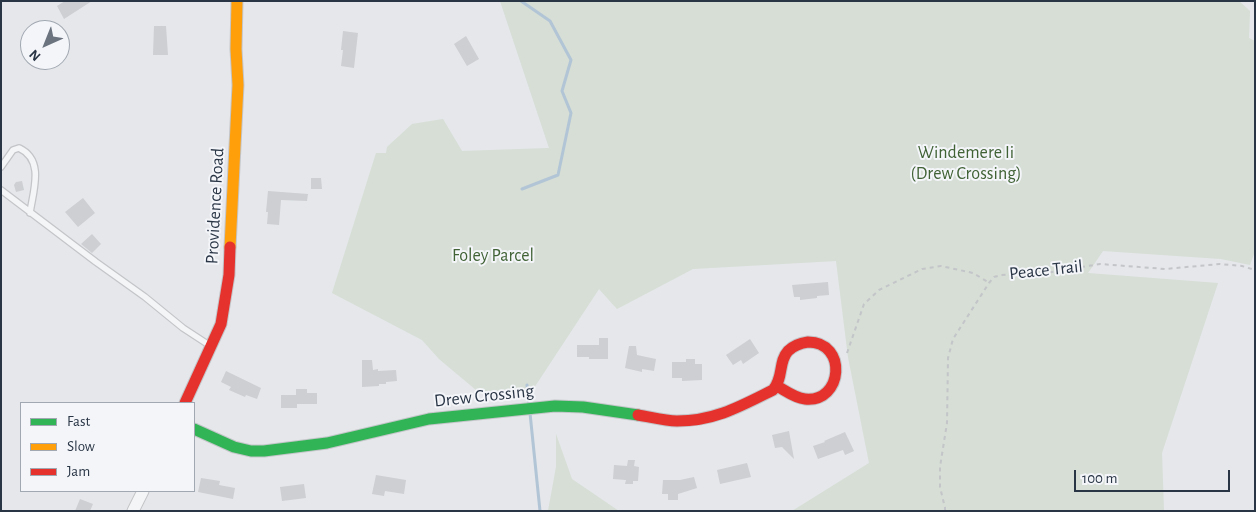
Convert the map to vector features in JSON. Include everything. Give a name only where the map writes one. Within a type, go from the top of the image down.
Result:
[{"type":"street","name":"Providence Road","points":[[185,402],[221,324],[229,275],[238,85],[236,49],[238,1]]},
{"type":"street","points":[[808,342],[819,344],[829,351],[836,364],[837,373],[832,386],[817,398],[796,396],[777,386],[781,362],[793,346],[808,342]]},
{"type":"street","name":"Drew Crossing","points":[[195,429],[234,447],[264,451],[327,443],[428,419],[555,406],[614,410],[676,421],[702,419],[729,412],[773,390],[777,386]]},
{"type":"street","points":[[133,511],[142,492]]},
{"type":"lane","points":[[1,167],[13,150],[18,148],[29,156],[34,164],[36,179],[30,213]]},
{"type":"lane","points":[[1,190],[145,297],[183,328],[211,347]]},
{"type":"path","name":"Peace Trail","points":[[945,511],[940,487],[940,467],[947,423],[948,358],[953,339],[988,283],[994,277],[1046,273],[1100,264],[1165,270],[1220,264],[1242,266],[1255,270]]},
{"type":"path","points":[[846,355],[864,304],[879,290],[922,269],[941,266],[973,273],[988,283]]},
{"type":"green space","name":"Windemere Ii (Drew Crossing)","points":[[500,1],[1239,1],[1250,11],[1249,38],[1255,41],[1255,251],[1250,265],[1221,259],[1103,251],[1088,273],[1218,283],[1162,453],[1164,511],[792,511],[869,463],[848,357],[836,261],[693,269],[617,309],[599,289],[530,394],[486,399],[484,390],[476,390],[439,359],[422,340],[332,293],[376,153],[386,153],[387,147],[412,124],[443,119],[462,151],[549,148]]},
{"type":"green space","points":[[556,434],[572,479],[619,511],[548,511],[556,467]]},
{"type":"building","points":[[65,1],[92,1],[64,19],[57,6]]},
{"type":"building","points":[[154,26],[166,26],[168,55],[153,55]]},
{"type":"building","points":[[343,31],[358,33],[354,68],[341,66]]},
{"type":"building","points":[[466,36],[479,59],[467,66],[454,44]]},
{"type":"building","points":[[311,178],[321,178],[322,189],[311,189]]},
{"type":"building","points":[[22,181],[24,190],[16,192],[14,185],[16,182]]},
{"type":"building","points":[[268,191],[308,194],[307,201],[281,200],[279,225],[267,224]]},
{"type":"building","points":[[83,198],[95,213],[78,227],[65,212]]},
{"type":"building","points":[[92,234],[101,244],[92,253],[81,244]]},
{"type":"building","points":[[828,282],[829,295],[800,300],[800,297],[794,297],[792,285]]},
{"type":"building","points":[[599,338],[608,338],[608,359],[577,357],[577,345],[599,345]]},
{"type":"building","points":[[750,339],[759,353],[743,364],[741,360],[733,365],[726,355]]},
{"type":"building","points":[[629,346],[636,346],[637,355],[656,359],[654,371],[642,369],[642,372],[625,368]]},
{"type":"building","points":[[686,359],[695,359],[695,364],[702,364],[702,380],[682,381],[682,378],[672,378],[672,362],[686,362]]},
{"type":"building","points":[[362,360],[372,360],[373,370],[396,370],[397,381],[386,382],[386,384],[379,384],[379,386],[362,387]]},
{"type":"building","points":[[226,371],[261,388],[257,399],[246,395],[245,397],[229,390],[231,387],[221,382]]},
{"type":"building","points":[[296,389],[307,389],[307,393],[317,393],[317,404],[297,404],[297,408],[281,408],[281,395],[296,395]]},
{"type":"building","points":[[789,431],[794,459],[782,447],[775,448],[772,435]]},
{"type":"building","points":[[845,432],[854,451],[845,455],[843,450],[818,459],[813,446]]},
{"type":"building","points":[[628,460],[635,460],[634,466],[639,467],[638,481],[633,481],[633,484],[625,484],[626,480],[613,479],[614,465],[627,466]]},
{"type":"building","points":[[747,463],[751,477],[720,484],[717,470]]},
{"type":"building","points":[[376,475],[406,480],[404,494],[385,491],[384,496],[372,494]]},
{"type":"building","points":[[694,477],[697,488],[678,494],[678,500],[668,500],[668,494],[662,494],[663,480],[680,480]]},
{"type":"building","points":[[201,478],[220,481],[219,485],[235,488],[233,499],[198,492]]},
{"type":"building","points":[[304,484],[306,498],[282,501],[280,487]]},
{"type":"building","points":[[80,499],[93,504],[90,511],[75,511]]},
{"type":"waterway","points":[[521,1],[550,21],[571,60],[562,91],[571,113],[558,175],[522,189]]},
{"type":"waterway","points":[[527,385],[529,405]]},
{"type":"waterway","points":[[530,413],[540,511]]},
{"type":"traffic: fast","points":[[195,429],[234,447],[251,451],[264,451],[327,443],[429,419],[555,406],[583,407],[638,415]]},
{"type":"traffic: slow","points":[[230,247],[238,85],[236,49],[237,1]]},
{"type":"traffic: jam","points":[[185,402],[221,324],[229,275],[230,247]]},
{"type":"traffic: jam","points":[[638,415],[677,421],[704,418],[727,412],[773,390],[779,380],[785,355],[795,346],[808,342],[821,345],[830,351],[835,361],[836,372],[833,383],[827,392],[818,398],[805,399],[794,396],[777,386]]},
{"type":"park label","name":"Foley Parcel","points":[[493,256]]}]
